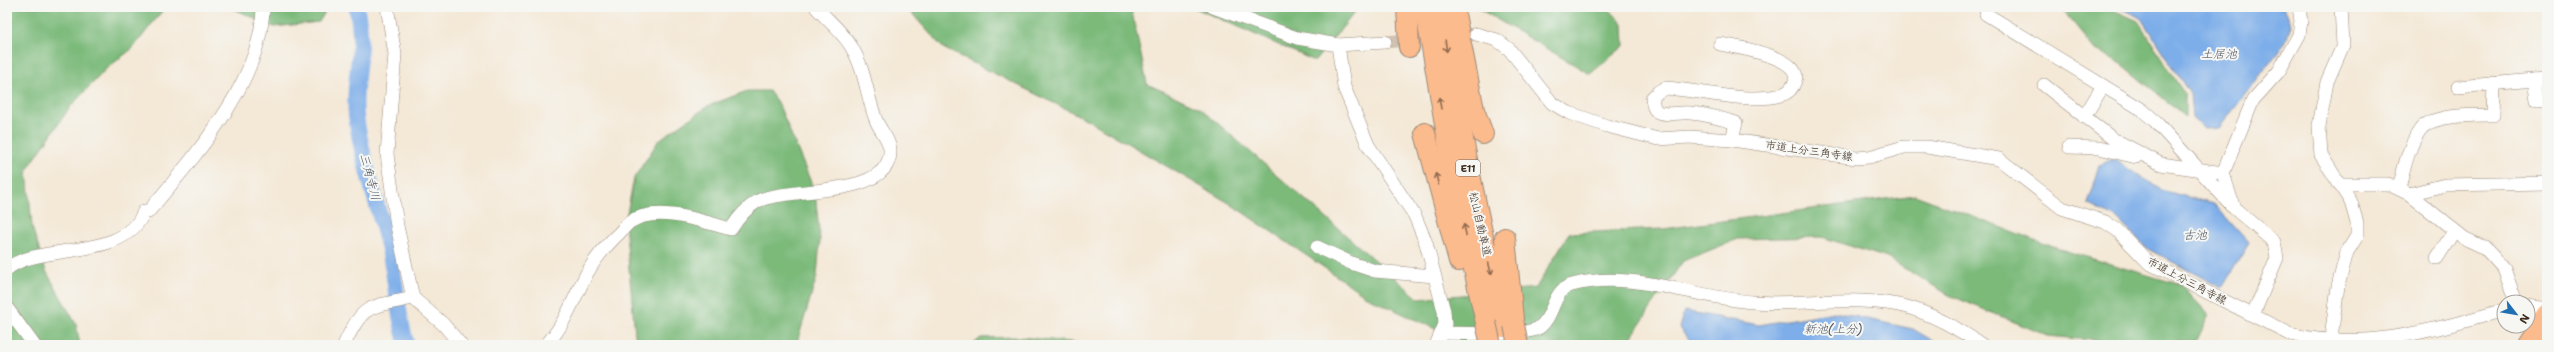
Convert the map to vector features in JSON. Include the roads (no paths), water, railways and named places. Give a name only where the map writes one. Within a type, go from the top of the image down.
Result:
[{"type":"highway","points":[[1407,7],[1409,47]]},
{"type":"highway","name":"松山自動車道","points":[[1425,7],[1456,188],[1497,329]]},
{"type":"highway","name":"松山自動車道","points":[[1441,7],[1450,70],[1497,329],[1491,345]]},
{"type":"highway","points":[[1453,7],[1474,110],[1483,134]]},
{"type":"highway","points":[[1425,133],[1497,329],[1518,345]]},
{"type":"highway","points":[[1482,345],[1497,329],[1505,238]]},
{"type":"highway","points":[[2527,345],[2547,314]]},
{"type":"street","points":[[7,269],[26,260],[93,246],[120,237],[140,221],[144,211],[148,212],[185,169],[242,81],[257,49],[262,25],[263,7]]},
{"type":"street","points":[[387,7],[395,54],[387,154],[397,226],[413,298],[443,324],[461,345]]},
{"type":"street","points":[[546,345],[564,320],[590,266],[604,248],[636,220],[660,214],[690,218],[731,229],[741,215],[758,202],[777,195],[850,186],[873,178],[883,171],[890,157],[890,148],[876,120],[852,47],[816,7]]},
{"type":"street","points":[[1213,7],[1297,38],[1338,45],[1385,42]]},
{"type":"street","points":[[2234,208],[2224,173],[2253,100],[2279,71],[2298,35],[2301,21],[2299,7]]},
{"type":"street","points":[[2330,344],[2338,286],[2347,252],[2357,236],[2357,223],[2351,202],[2321,155],[2319,126],[2327,82],[2343,45],[2341,7]]},
{"type":"street","points":[[1986,14],[2140,109],[2154,120],[2234,208],[2274,242],[2277,258],[2253,315]]},
{"type":"street","name":"市道上分三角寺線","points":[[1476,34],[1497,40],[1509,49],[1552,103],[1569,113],[1635,135],[1658,139],[1689,137],[1732,140],[1856,158],[1869,157],[1904,147],[1927,147],[1999,159],[2062,208],[2106,222],[2117,230],[2149,263],[2290,334],[2315,342],[2330,344],[2392,339],[2434,332],[2496,313]]},
{"type":"street","points":[[1720,44],[1743,48],[1786,62],[1794,69],[1796,79],[1791,89],[1781,95],[1721,97],[1665,88],[1652,98],[1653,106],[1657,111],[1665,114],[1689,113],[1716,116],[1736,123],[1732,140]]},
{"type":"street","points":[[1338,45],[1344,87],[1368,145],[1415,216],[1426,243],[1444,311],[1445,324],[1436,345]]},
{"type":"street","points":[[2458,87],[2539,79],[2537,101],[2547,100]]},
{"type":"street","points":[[2404,191],[2409,151],[2420,129],[2434,121],[2466,114],[2493,115],[2494,83]]},
{"type":"street","points":[[2044,85],[2113,140],[2161,164]]},
{"type":"street","points":[[2084,117],[2103,86]]},
{"type":"street","points":[[2069,147],[2099,148],[2161,164],[2224,173]]},
{"type":"street","points":[[2404,191],[2445,185],[2547,183]]},
{"type":"street","points":[[2339,184],[2388,184],[2404,191],[2454,230],[2485,248],[2504,269],[2513,294]]},
{"type":"street","points":[[2437,258],[2454,230]]},
{"type":"street","points":[[1317,247],[1350,263],[1375,270],[1434,276]]},
{"type":"street","points":[[1442,333],[1525,332],[1540,327],[1548,318],[1558,293],[1570,285],[1591,281],[1620,281],[1719,298],[1754,302],[1841,302],[1895,305],[1936,318],[1963,331],[1982,345]]},
{"type":"street","points":[[344,345],[355,321],[367,308],[413,298]]},
{"type":"street","points":[[2536,307],[2547,309]]},
{"type":"street","points":[[7,308],[34,345]]},
{"type":"water","name":"土居池","points":[[2118,7],[2284,7],[2291,23],[2286,42],[2219,128],[2204,129],[2192,117],[2190,94],[2140,17]]},
{"type":"water","name":"古池","points":[[2113,159],[2161,190],[2214,204],[2249,243],[2222,288],[2148,249],[2116,218],[2088,204],[2100,165]]},
{"type":"water","name":"新池(上分)","points":[[1684,311],[1759,325],[1834,312],[1913,329],[1940,345],[1694,345],[1679,328]]},
{"type":"waterway","name":"三角寺川","points":[[356,7],[360,35],[355,102],[356,116],[366,166],[389,249],[401,321],[407,345]]},
{"type":"tunnel","points":[[1385,42],[1476,34]]}]
